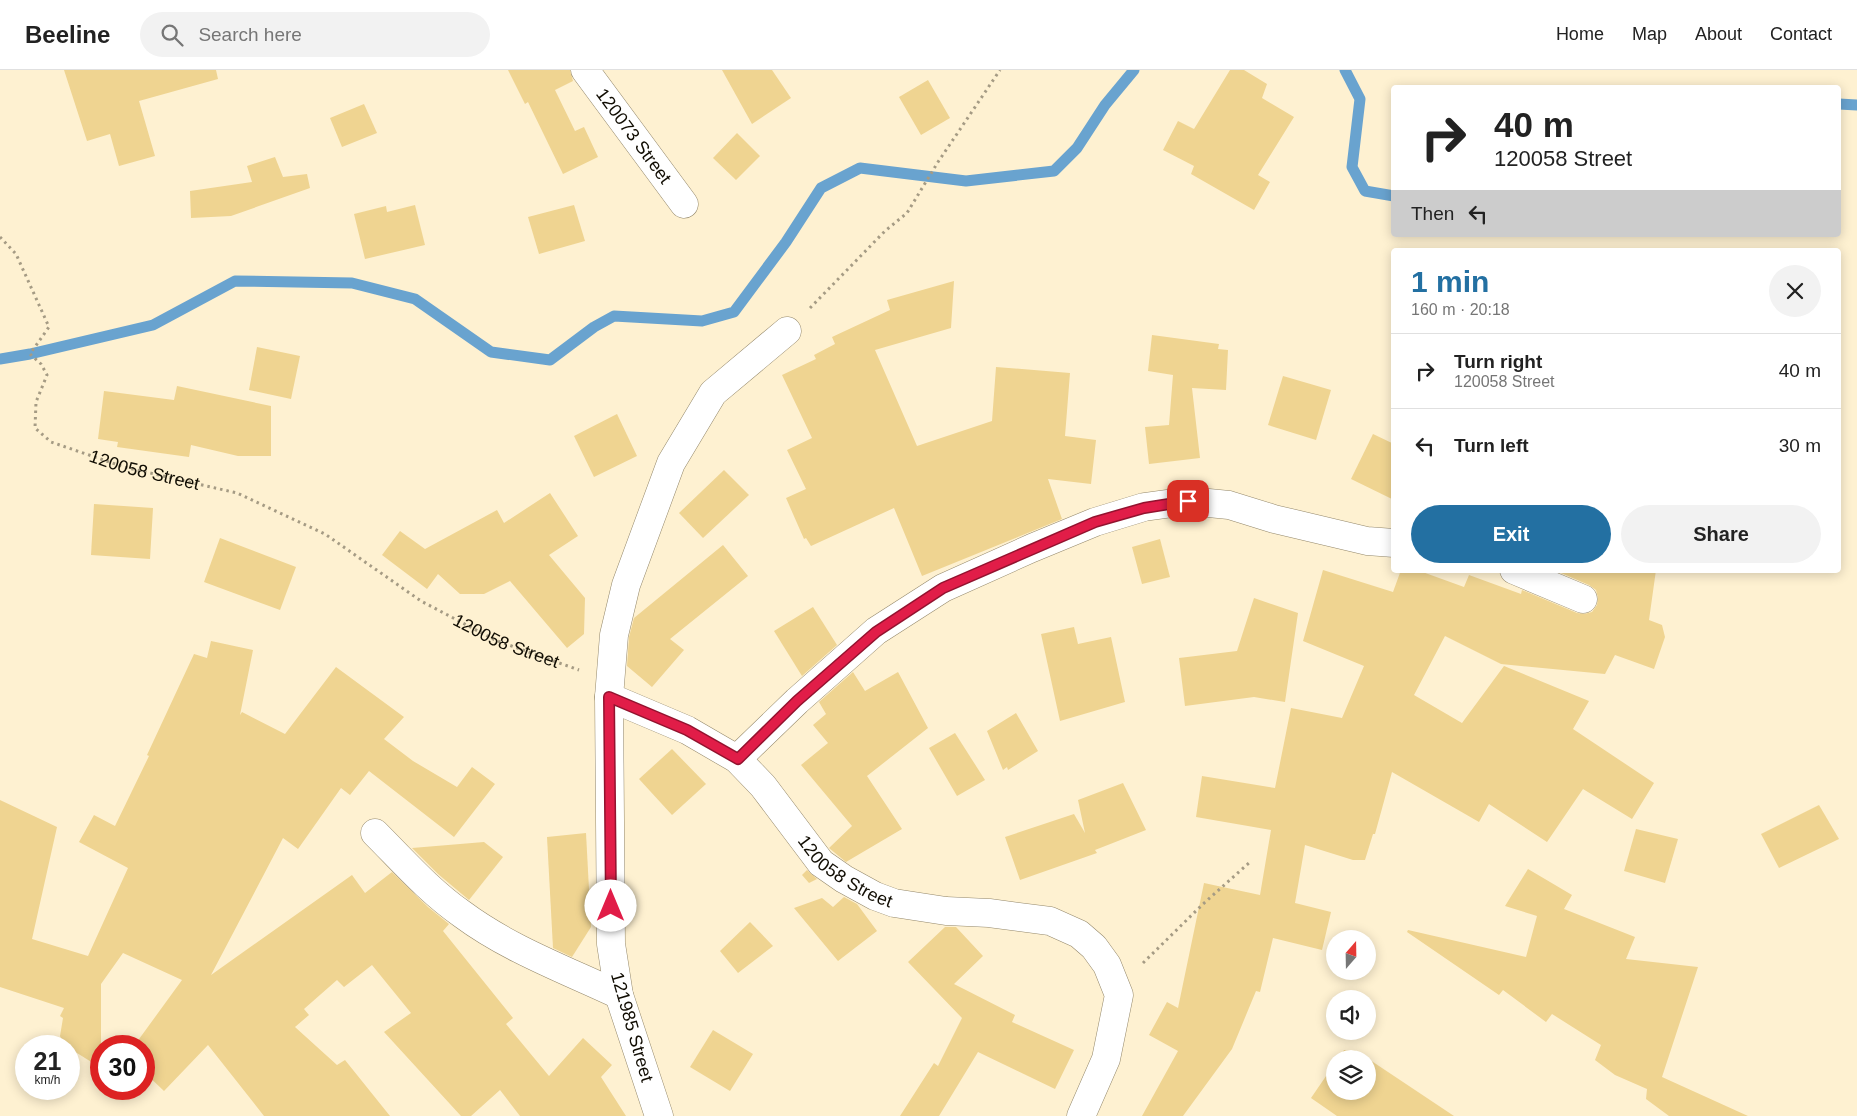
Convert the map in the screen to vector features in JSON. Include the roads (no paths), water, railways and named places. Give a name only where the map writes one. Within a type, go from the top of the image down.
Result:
[{"type":"street","name":"120073 Street","points":[[585,70],[684,204]]},
{"type":"street","name":"121985 Street","points":[[659,1116],[619,995],[611,944],[609,697],[614,635],[626,585],[672,463],[712,393],[787,331]]},
{"type":"street","points":[[738,759],[797,701],[876,632],[943,588],[1095,522],[1144,508],[1188,501],[1229,505],[1274,519],[1367,541],[1391,543]]},
{"type":"street","points":[[1521,573],[1583,599]]},
{"type":"street","name":"120058 Street","points":[[609,697],[687,730],[738,759],[763,786],[821,863],[844,879],[875,896],[894,903],[946,911],[989,913],[1050,922],[1079,934],[1094,947],[1107,965],[1119,995],[1106,1059],[1081,1116]]},
{"type":"street","points":[[375,833],[432,891],[463,916],[505,941],[619,995]]},
{"type":"waterway","points":[[0,359],[30,354],[153,325],[235,281],[352,283],[415,299],[491,352],[550,360],[594,327],[614,316],[702,321],[734,312],[786,242],[821,188],[860,168],[966,181],[1054,171],[1077,148],[1105,105],[1134,70]]},
{"type":"waterway","points":[[1345,70],[1360,99],[1352,167],[1365,191],[1391,195]]},
{"type":"waterway","points":[[1841,104],[1857,105]]}]
